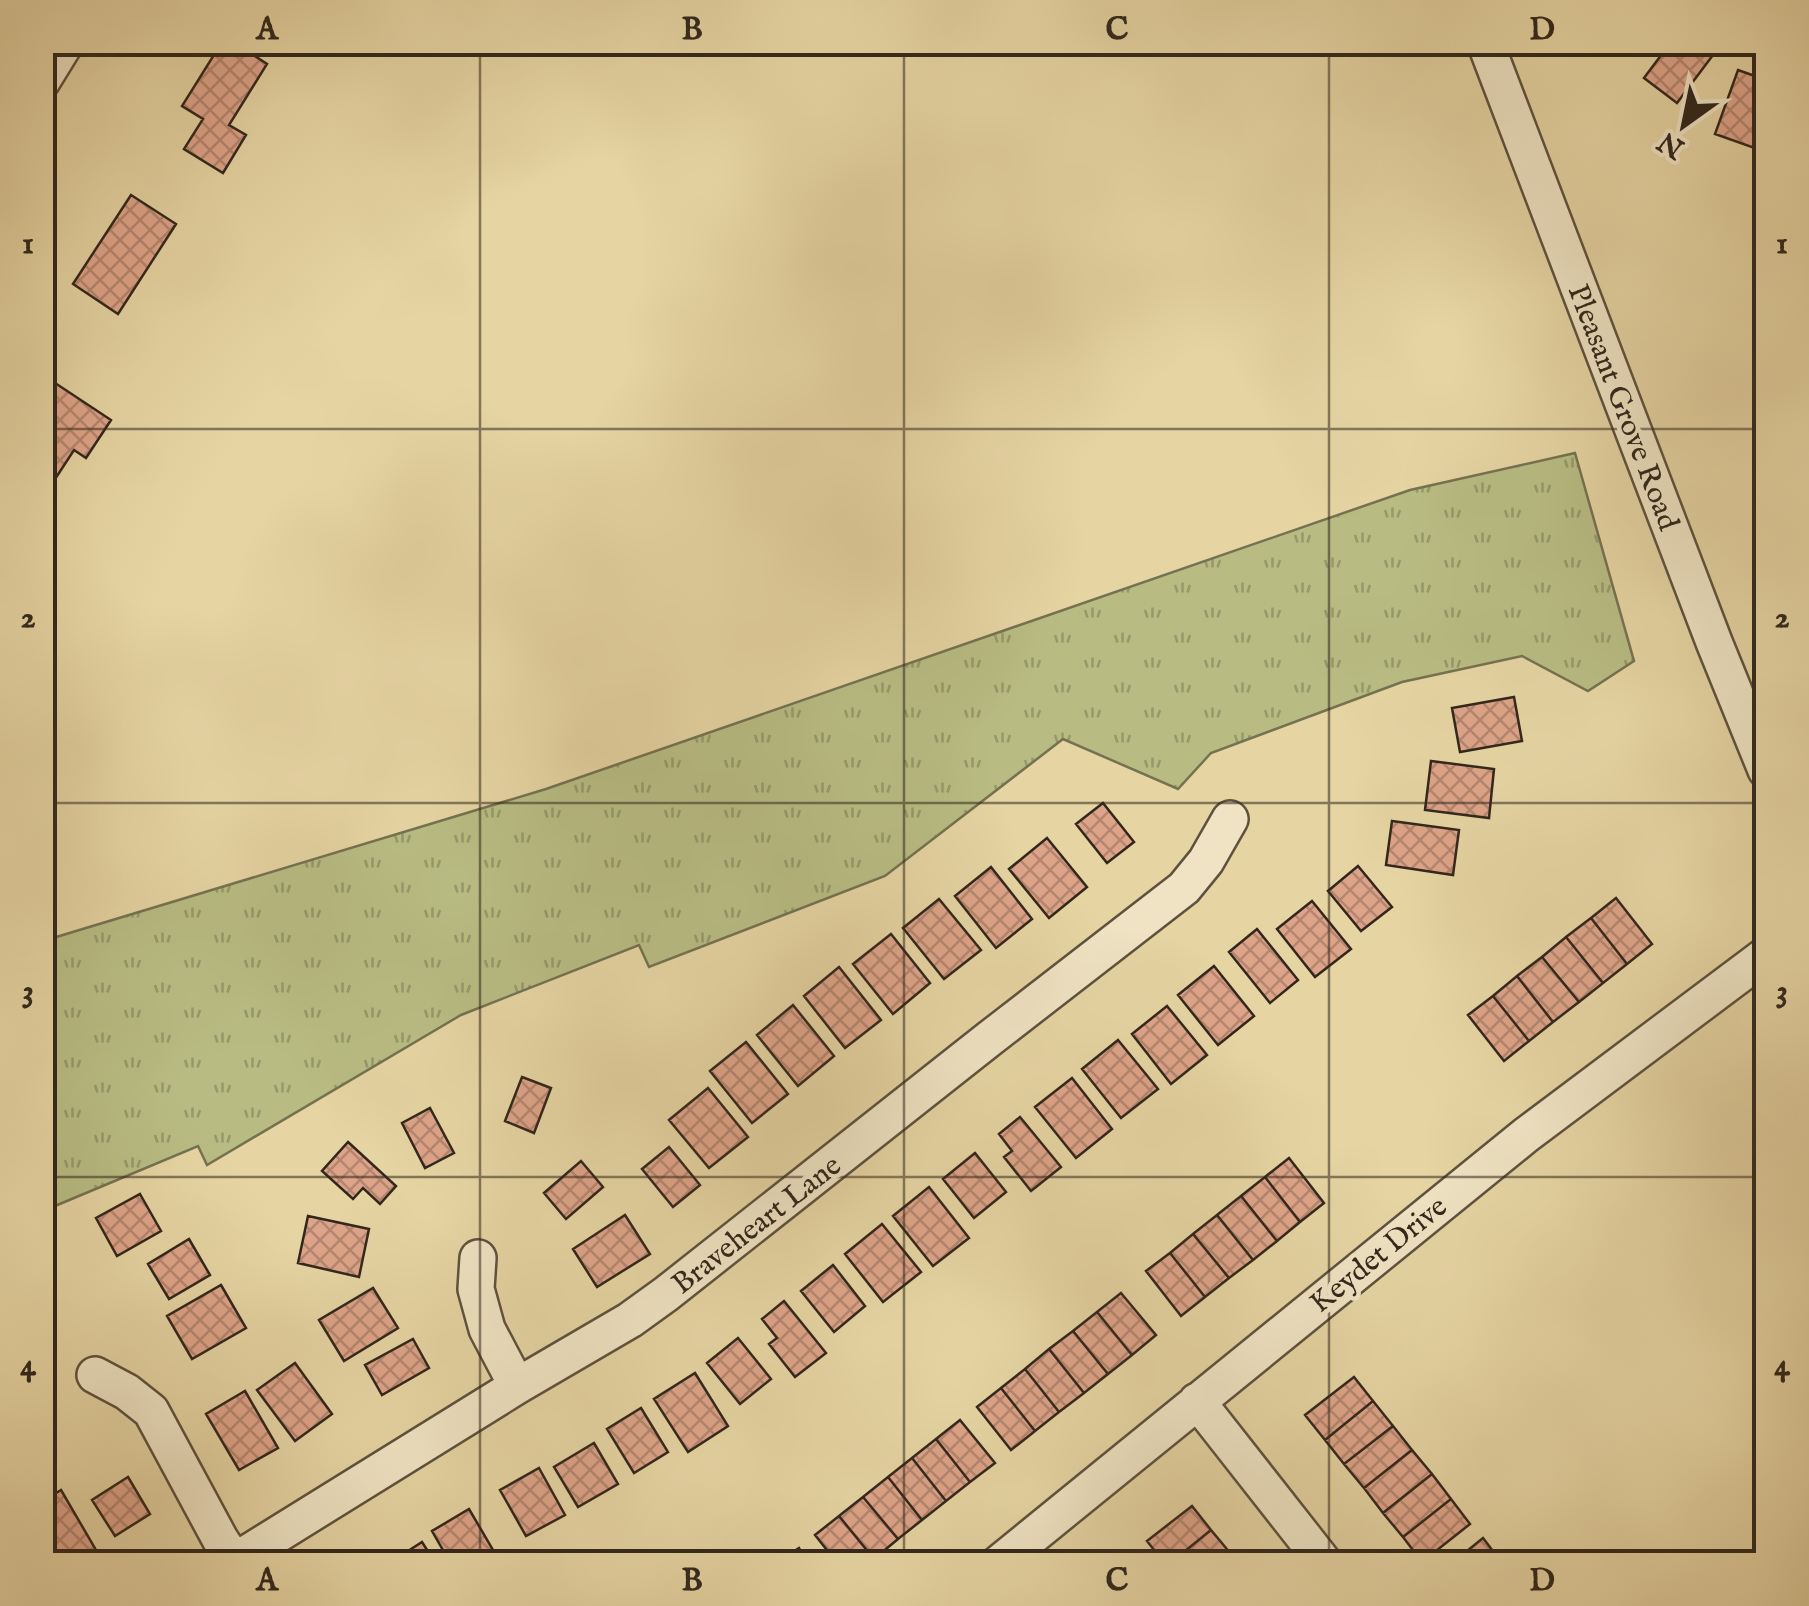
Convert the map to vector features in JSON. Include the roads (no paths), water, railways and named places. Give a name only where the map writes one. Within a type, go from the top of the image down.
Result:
[{"type":"street","points":[[42,80],[66,42]]},
{"type":"street","name":"Pleasant Grove Road","points":[[1485,42],[1766,770]]},
{"type":"street","name":"Braveheart Lane","points":[[234,1563],[516,1386],[630,1320],[666,1294],[1184,888],[1206,861],[1230,819]]},
{"type":"street","name":"Keydet Drive","points":[[998,1564],[1526,1136],[1766,955]]},
{"type":"street","points":[[478,1258],[476,1289],[487,1329],[516,1386]]},
{"type":"street","points":[[95,1375],[152,1411],[234,1563]]},
{"type":"street","points":[[1197,1401],[1325,1564]]}]
